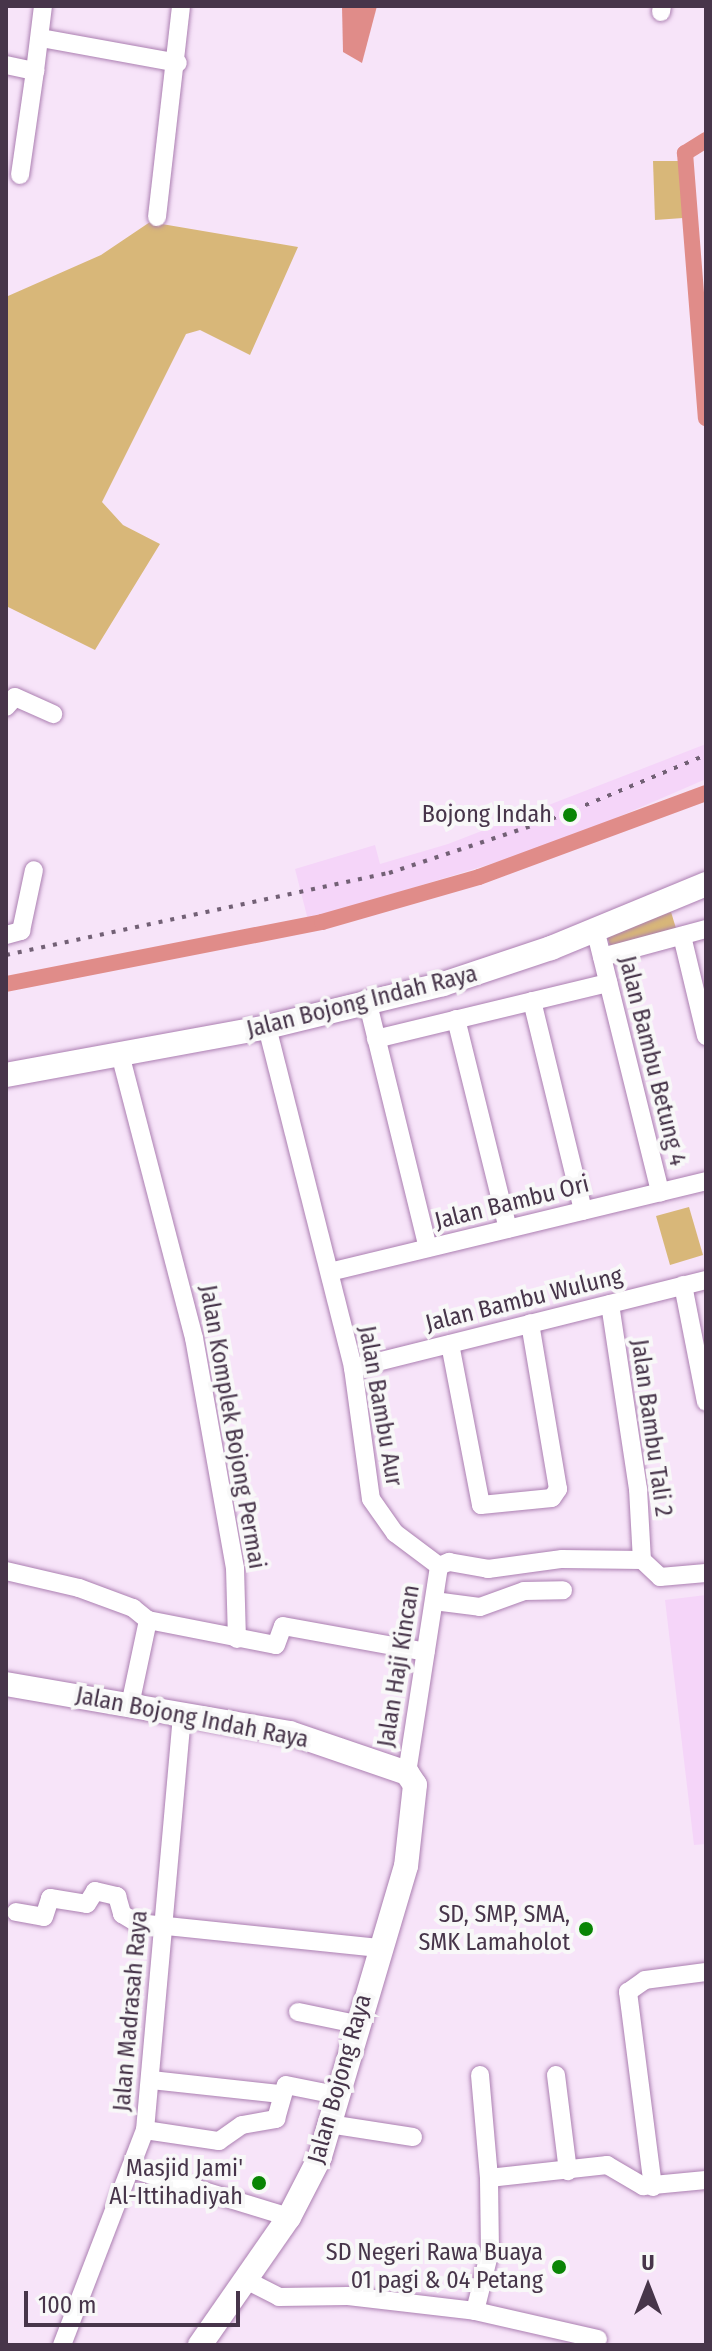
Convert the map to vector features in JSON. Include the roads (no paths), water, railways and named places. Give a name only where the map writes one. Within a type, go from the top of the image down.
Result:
[{"type":"street","points":[[20,175],[43,6]]},
{"type":"street","points":[[157,217],[178,63],[181,6]]},
{"type":"street","points":[[41,38],[178,63]]},
{"type":"street","points":[[6,65],[35,71]]},
{"type":"street","points":[[6,707],[13,697],[53,714]]},
{"type":"street","points":[[6,935],[21,931],[34,870]]},
{"type":"street","name":"Jalan Bojong Indah Raya","points":[[6,1075],[267,1027],[368,1004],[491,970],[706,884]]},
{"type":"street","points":[[706,929],[682,936],[706,1036]]},
{"type":"street","name":"Jalan Bambu Betung 4","points":[[660,1192],[600,949],[682,936]]},
{"type":"street","points":[[376,1039],[608,983]]},
{"type":"street","points":[[532,1001],[583,1211]]},
{"type":"street","points":[[368,1004],[428,1248]]},
{"type":"street","points":[[456,1019],[508,1229]]},
{"type":"street","name":"Jalan Bambu Aur","points":[[267,1027],[353,1368],[371,1499],[395,1533],[439,1566]]},
{"type":"street","name":"Jalan Komplek Bojong Permai","points":[[120,1054],[194,1338],[235,1568],[237,1639]]},
{"type":"street","name":"Jalan Bambu Ori","points":[[330,1272],[706,1181]]},
{"type":"street","name":"Jalan Bambu Wulung","points":[[353,1368],[706,1280]]},
{"type":"street","points":[[683,1285],[706,1402]]},
{"type":"street","name":"Jalan Bambu Tali 2","points":[[610,1304],[642,1560]]},
{"type":"street","points":[[450,1344],[481,1505],[552,1498],[558,1489],[530,1323]]},
{"type":"street","points":[[439,1566],[458,1562],[488,1569],[562,1559],[642,1560],[656,1576],[706,1573]]},
{"type":"street","name":"Jalan Haji Kincan","points":[[411,1779],[439,1566]]},
{"type":"street","points":[[6,1571],[79,1588],[133,1608],[148,1620],[237,1639],[276,1645],[283,1626],[426,1652]]},
{"type":"street","points":[[434,1601],[480,1607],[524,1591],[563,1590]]},
{"type":"street","points":[[130,1705],[148,1620]]},
{"type":"street","name":"Jalan Bojong Indah Raya","points":[[6,1684],[290,1733],[411,1779]]},
{"type":"street","name":"Jalan Madrasah Raya","points":[[62,2345],[145,2130],[182,1715]]},
{"type":"street","name":"Jalan Bojong Raya","points":[[200,2345],[289,2217],[329,2124],[356,2024],[406,1866],[411,1779]]},
{"type":"street","points":[[16,1912],[42,1918],[50,1898],[87,1904],[95,1891],[117,1896],[122,1914],[137,1923],[164,1922],[380,1948]]},
{"type":"street","points":[[653,2187],[630,1987],[706,1972]]},
{"type":"street","points":[[298,2012],[356,2024]]},
{"type":"street","points":[[475,2311],[490,2251],[489,2178],[480,2075]]},
{"type":"street","points":[[556,2075],[568,2171]]},
{"type":"street","points":[[151,2080],[279,2094]]},
{"type":"street","points":[[145,2130],[219,2141],[242,2125],[276,2119],[279,2094],[290,2085],[336,2095]]},
{"type":"street","points":[[329,2124],[413,2137]]},
{"type":"street","points":[[489,2178],[607,2165],[653,2187],[706,2180]]},
{"type":"street","points":[[132,2169],[289,2217]]},
{"type":"street","points":[[246,2280],[279,2297],[348,2296],[475,2311],[598,2339]]},
{"type":"waterway","points":[[706,140],[685,153],[706,418]]},
{"type":"waterway","points":[[6,984],[322,922],[479,877],[706,793]]},
{"type":"railway","points":[[6,955],[389,873],[552,819],[706,755]]},
{"type":"place","name":"Bojong Indah","points":[[570,815]]},
{"type":"place","name":"SD, SMP, SMA, SMK Lamaholot","points":[[586,1929]]},
{"type":"place","name":"Masjid Jami' Al-Ittihadiyah","points":[[259,2183]]},
{"type":"place","name":"SD Negeri Rawa Buaya 01 pagi & 04 Petang","points":[[559,2267]]}]
